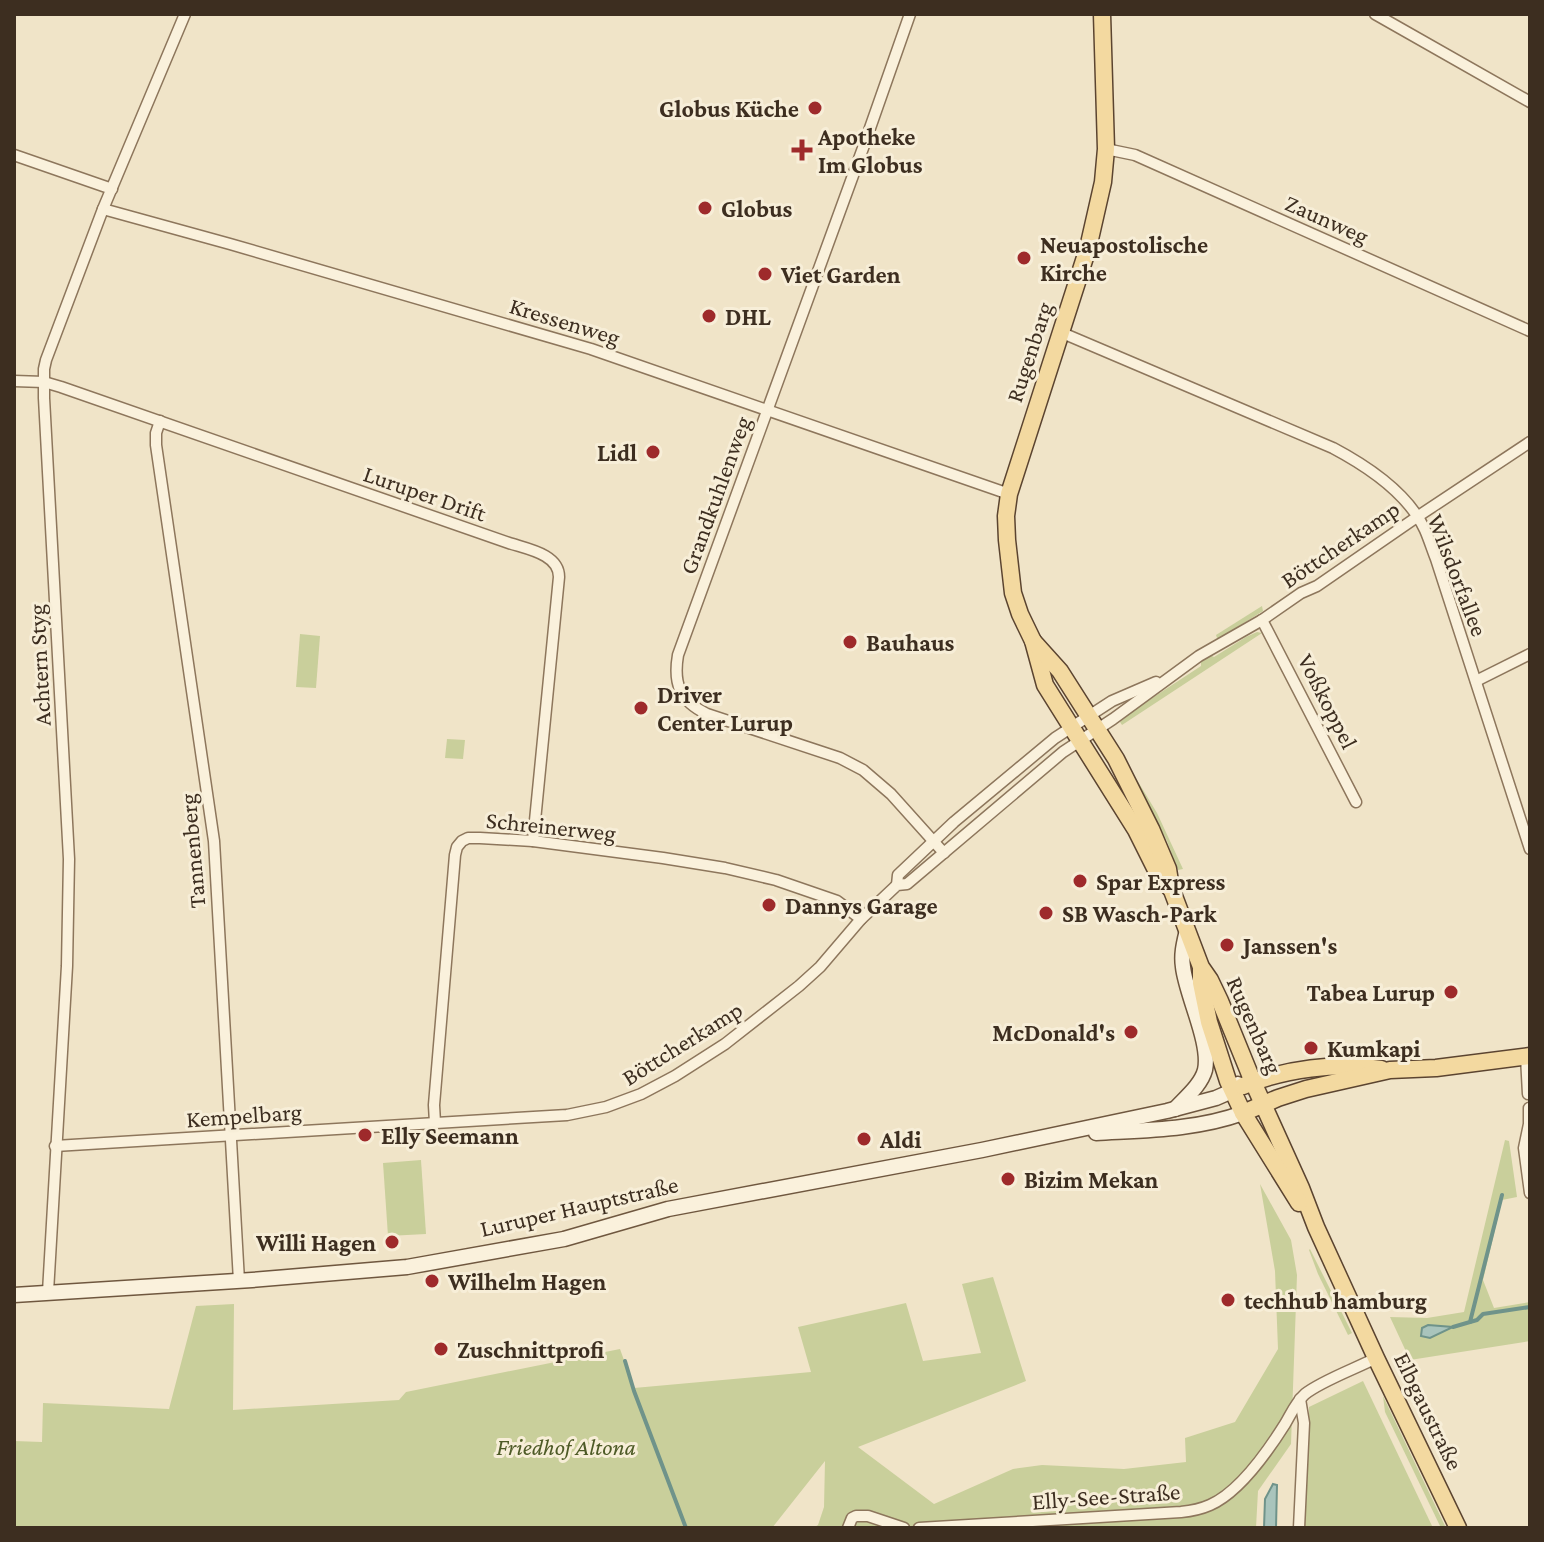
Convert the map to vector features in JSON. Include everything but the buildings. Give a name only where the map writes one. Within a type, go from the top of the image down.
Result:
[{"type":"main road","name":"Rugenbarg","points":[[1101,18],[1106,149],[1103,182],[1097,213],[1009,494],[1007,529],[1011,579],[1045,685],[1136,830],[1158,874],[1171,888]]},
{"type":"main road","name":"Rugenbarg","points":[[1033,641],[1060,671],[1116,759],[1168,869],[1171,888],[1201,967],[1220,1001],[1246,1065],[1263,1094]]},
{"type":"main road","points":[[1175,1109],[1197,1085],[1206,1067],[1183,969],[1182,953],[1187,930]]},
{"type":"main road","name":"Rugenbarg","points":[[1201,967],[1209,1022],[1222,1065],[1224,1094],[1242,1110]]},
{"type":"main road","name":"Luruper Hauptstraße","points":[[1055,1134],[1192,1126],[1223,1121],[1263,1094],[1284,1074],[1346,1065],[1390,1070],[1450,1067],[1528,1056]]},
{"type":"main road","points":[[1224,1094],[1242,1079],[1246,1065]]},
{"type":"main road","name":"Luruper Hauptstraße","points":[[14,1295],[407,1267],[564,1239],[668,1209],[956,1155],[1175,1109],[1224,1094],[1306,1089],[1390,1070]]},
{"type":"main road","points":[[1253,1129],[1263,1094]]},
{"type":"main road","name":"Elbgaustraße","points":[[1263,1094],[1316,1227],[1458,1528]]},
{"type":"main road","name":"Elbgaustraße","points":[[1242,1110],[1316,1227]]},
{"type":"street","name":"Achtern Styg","points":[[48,1292],[67,966],[69,846],[44,382],[46,360],[103,209],[185,14]]},
{"type":"street","name":"Grandkuhlenweg","points":[[910,14],[678,655],[677,679],[686,700],[707,714],[840,758],[863,770],[891,794],[944,853]]},
{"type":"street","points":[[1375,14],[1530,102]]},
{"type":"street","name":"Zaunweg","points":[[1106,149],[1135,155],[1530,331]]},
{"type":"street","points":[[14,155],[112,189]]},
{"type":"street","name":"Kressenweg","points":[[103,209],[591,349],[1009,494]]},
{"type":"street","name":"Wilsdorfallee","points":[[1060,332],[1333,448],[1373,471],[1392,488],[1424,528],[1436,559],[1530,849]]},
{"type":"street","name":"Luruper Drift","points":[[14,381],[44,382],[61,387],[553,561],[559,570],[559,577],[533,841]]},
{"type":"street","name":"Tannenberg","points":[[160,421],[156,445],[214,841],[239,1281]]},
{"type":"street","name":"Böttcherkamp","points":[[897,885],[898,875],[1055,738],[1075,734],[1317,586],[1530,442]]},
{"type":"street","name":"Voßkoppel","points":[[1262,620],[1356,802]]},
{"type":"street","points":[[1476,681],[1530,654]]},
{"type":"street","name":"Böttcherkamp","points":[[435,1123],[588,1112],[624,1102],[657,1087],[725,1044],[778,1004],[820,967],[861,919],[897,885],[907,884],[1063,752],[1075,734],[1092,723],[1112,701],[1169,676]]},
{"type":"street","name":"Schreinerweg","points":[[435,1123],[435,1090],[455,855],[457,847],[468,838],[533,841],[663,858],[763,876],[827,896],[861,919]]},
{"type":"street","name":"Luruper Hauptstraße","points":[[1528,1056],[1528,1094]]},
{"type":"street","points":[[1529,1108],[1524,1148],[1530,1193]]},
{"type":"street","name":"Kempelbarg","points":[[55,1146],[435,1123]]},
{"type":"street","name":"Elly-See-Straße","points":[[919,1528],[1181,1512],[1212,1505],[1227,1496],[1257,1464],[1300,1399],[1311,1390],[1376,1358]]},
{"type":"street","points":[[1299,1528],[1304,1423],[1300,1399]]},
{"type":"street","points":[[848,1528],[852,1518],[861,1515],[904,1528]]},
{"type":"green space","points":[[1262,606],[1263,611],[1217,638],[1216,635]]},
{"type":"green space","points":[[1257,632],[1262,633],[1122,725],[1120,722],[1137,708],[1201,666],[1201,659],[1208,654],[1214,657]]},
{"type":"green space","points":[[300,634],[320,636],[316,688],[296,687]]},
{"type":"green space","points":[[447,739],[465,740],[463,759],[445,758]]},
{"type":"green space","points":[[1125,760],[1157,813],[1183,869],[1178,870],[1167,841]]},
{"type":"green space","points":[[1505,1140],[1509,1141],[1517,1197],[1502,1200],[1483,1280],[1494,1308],[1530,1302],[1530,1341],[1410,1360],[1390,1317],[1427,1318],[1464,1312]]},
{"type":"green space","points":[[421,1160],[426,1234],[388,1236],[383,1163]]},
{"type":"green space","name":"Friedhof Altona","points":[[1260,1184],[1291,1240],[1297,1275],[1291,1444],[1258,1491],[1256,1528],[813,1528],[818,1525],[824,1507],[825,1461],[772,1528],[14,1528],[14,1441],[42,1442],[43,1403],[169,1409],[196,1306],[234,1304],[233,1410],[399,1400],[406,1392],[620,1349],[634,1388],[811,1372],[798,1327],[906,1303],[923,1361],[981,1353],[962,1284],[993,1277],[1026,1381],[858,1447],[934,1504],[1013,1469],[1042,1465],[1124,1469],[1186,1462],[1185,1438],[1235,1422],[1278,1349],[1275,1271]]},
{"type":"green space","points":[[1310,1249],[1352,1333],[1348,1335],[1318,1274]]},
{"type":"green space","points":[[1363,1381],[1433,1528],[1305,1528],[1309,1407]]},
{"type":"green space","points":[[1383,1396],[1446,1528],[1441,1528],[1385,1412]]},
{"type":"water","points":[[1428,1325],[1453,1327],[1430,1338],[1421,1336],[1422,1328]]},
{"type":"water","points":[[1273,1484],[1277,1485],[1276,1528],[1264,1528],[1265,1499]]},
{"type":"waterway","points":[[1453,1327],[1470,1322],[1502,1195]]},
{"type":"waterway","points":[[1470,1322],[1483,1314],[1530,1307]]},
{"type":"waterway","points":[[625,1361],[686,1528]]},
{"type":"place","name":"Globus Küche","points":[[815,108]]},
{"type":"place","name":"Apotheke Im Globus","points":[[802,150]]},
{"type":"place","name":"Globus","points":[[705,208]]},
{"type":"place","name":"Neuapostolische Kirche","points":[[1024,258]]},
{"type":"place","name":"Viet Garden","points":[[765,274]]},
{"type":"place","name":"DHL","points":[[709,316]]},
{"type":"place","name":"Lidl","points":[[653,452]]},
{"type":"place","name":"Bauhaus","points":[[850,642]]},
{"type":"place","name":"Driver Center Lurup","points":[[641,708]]},
{"type":"place","name":"Spar Express","points":[[1080,881]]},
{"type":"place","name":"Dannys Garage","points":[[769,905]]},
{"type":"place","name":"SB Wasch-Park","points":[[1046,913]]},
{"type":"place","name":"Janssen's","points":[[1227,945]]},
{"type":"place","name":"Tabea Lurup","points":[[1451,992]]},
{"type":"place","name":"McDonald's","points":[[1131,1032]]},
{"type":"place","name":"Kumkapi","points":[[1311,1048]]},
{"type":"place","name":"Elly Seemann","points":[[365,1135]]},
{"type":"place","name":"Aldi","points":[[864,1139]]},
{"type":"place","name":"Bizim Mekan","points":[[1008,1179]]},
{"type":"place","name":"Willi Hagen","points":[[392,1242]]},
{"type":"place","name":"Wilhelm Hagen","points":[[432,1281]]},
{"type":"place","name":"techhub hamburg","points":[[1228,1300]]},
{"type":"place","name":"Zuschnittprofi","points":[[441,1349]]}]
